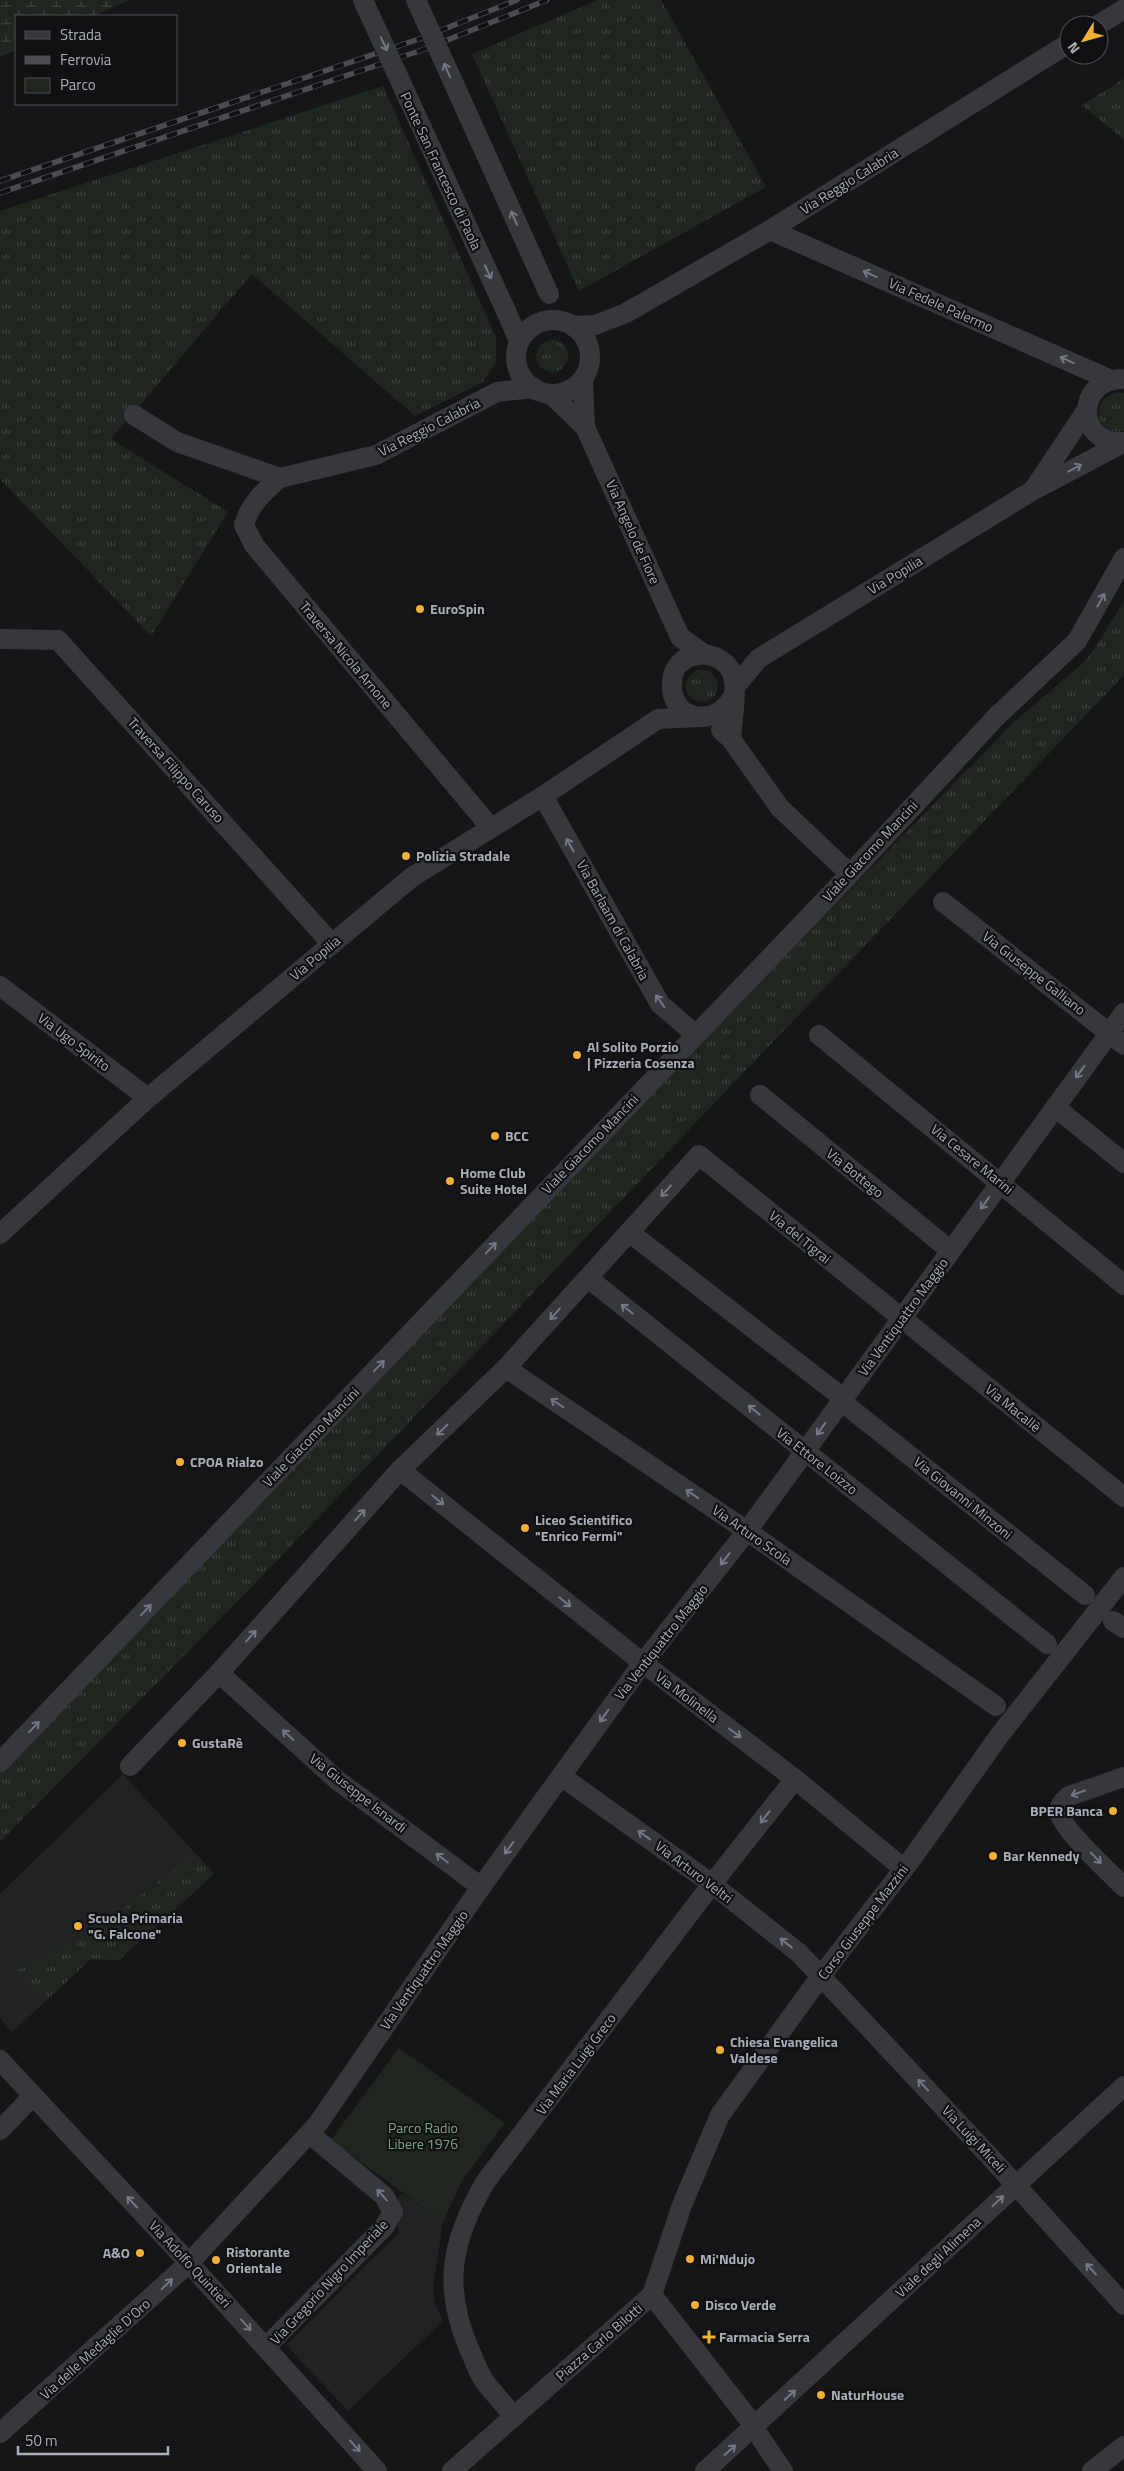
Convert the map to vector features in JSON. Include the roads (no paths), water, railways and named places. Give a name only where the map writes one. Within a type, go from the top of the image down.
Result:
[{"type":"street","name":"Ponte San Francesco di Paola","points":[[363,0],[520,341]]},
{"type":"street","points":[[416,0],[549,294],[567,323],[582,335],[588,346],[590,358]]},
{"type":"street","points":[[1109,18],[1124,9]]},
{"type":"street","name":"Via Reggio Calabria","points":[[497,392],[516,362],[520,341],[532,326],[551,320],[595,325],[626,313],[770,230],[1059,49]]},
{"type":"street","name":"Via Fedele Palermo","points":[[770,230],[1118,380]]},
{"type":"street","name":"Via Reggio Calabria","points":[[280,478],[376,455],[497,392],[563,392],[574,387],[583,378],[590,358],[601,339],[626,313]]},
{"type":"street","points":[[516,362],[526,382],[542,391]]},
{"type":"street","name":"Via Angelo de Fiore","points":[[583,378],[585,427],[680,637]]},
{"type":"street","name":"Via Popilia","points":[[1032,491],[1086,411],[1088,400],[1094,391],[1118,380]]},
{"type":"street","name":"Via Angelo de Fiore","points":[[542,391],[585,427]]},
{"type":"street","points":[[1086,411],[1087,420],[1097,435],[1114,443],[1123,443]]},
{"type":"street","points":[[134,416],[177,442],[280,478]]},
{"type":"street","name":"Via Popilia","points":[[734,690],[758,659],[1032,491],[1123,443]]},
{"type":"street","name":"Traversa Nicola Arnone","points":[[280,478],[262,492],[246,515],[244,525],[254,545],[492,828]]},
{"type":"street","name":"Viale Giacomo Mancini","points":[[0,1762],[850,874],[997,716],[1077,641],[1124,558]]},
{"type":"street","points":[[732,738],[734,690],[731,671],[712,656],[680,637],[674,674],[673,696],[677,704],[691,715],[703,717],[732,738],[780,808],[850,874]]},
{"type":"street","name":"Traversa Filippo Caruso","points":[[0,639],[58,640],[332,944]]},
{"type":"street","points":[[734,690],[724,710],[703,717],[658,719],[674,674],[687,658],[712,656],[758,659]]},
{"type":"street","name":"Via Popilia","points":[[0,1234],[148,1098],[412,878],[543,796],[658,719]]},
{"type":"street","name":"Via Barlaam di Calabria","points":[[543,796],[660,1004],[695,1034]]},
{"type":"street","name":"Via Giuseppe Galliano","points":[[943,902],[1117,1039]]},
{"type":"street","name":"Via Ugo Spirito","points":[[0,986],[148,1098]]},
{"type":"street","name":"Via Ventiquattro Maggio","points":[[189,2263],[310,2134],[481,1887],[642,1664],[747,1531],[1055,1107],[1117,1039],[1124,1013]]},
{"type":"street","name":"Via Cesare Marini","points":[[819,1036],[1124,1284]]},
{"type":"street","name":"Via Bottego","points":[[760,1095],[951,1251]]},
{"type":"street","points":[[1055,1107],[1124,1163]]},
{"type":"street","name":"Via del Tigrai","points":[[629,1232],[699,1155],[902,1319]]},
{"type":"street","points":[[130,1766],[219,1673],[400,1470],[506,1368],[629,1232]]},
{"type":"street","name":"Via Giovanni Minzoni","points":[[629,1232],[1085,1595]]},
{"type":"street","name":"Via Ettore Loizzo","points":[[588,1278],[1047,1644]]},
{"type":"street","name":"Via Macallè","points":[[902,1319],[1124,1498]]},
{"type":"street","name":"Via Arturo Scola","points":[[506,1368],[747,1531],[996,1706]]},
{"type":"street","name":"Via Molinella","points":[[400,1470],[642,1664],[796,1779],[904,1869]]},
{"type":"street","name":"Corso Giuseppe Mazzini","points":[[652,2296],[682,2205],[720,2115],[822,1976],[904,1869],[999,1736],[1124,1577]]},
{"type":"street","name":"Via Giuseppe Isnardi","points":[[219,1673],[337,1780],[481,1887]]},
{"type":"street","name":"Via Arturo Veltri","points":[[561,1776],[712,1884],[799,1953],[822,1976]]},
{"type":"street","points":[[1124,1777],[1069,1796],[1058,1809],[1060,1818],[1068,1829],[1124,1887]]},
{"type":"street","name":"Via Maria Luigi Greco","points":[[514,2417],[483,2380],[459,2325],[452,2284],[458,2237],[470,2208],[492,2174],[712,1884],[796,1779]]},
{"type":"street","name":"Via Luigi Miceli","points":[[822,1976],[1015,2184],[1124,2305]]},
{"type":"street","name":"Via Adolfo Quintieri","points":[[0,2060],[189,2263],[377,2471]]},
{"type":"street","name":"Viale degli Alimena","points":[[705,2471],[751,2423],[1124,2086]]},
{"type":"street","points":[[0,2130],[34,2096]]},
{"type":"street","name":"Via Gregorio Nigro Imperiale","points":[[266,2347],[384,2227],[393,2212],[384,2196],[310,2134]]},
{"type":"street","name":"Via delle Medaglie D'Oro","points":[[0,2433],[189,2263]]},
{"type":"street","name":"Piazza Carlo Bilotti","points":[[452,2471],[652,2296],[751,2423],[783,2471]]},
{"type":"street","points":[[1092,2471],[1124,2446]]},
{"type":"railway","points":[[0,181],[419,39],[517,0]]},
{"type":"railway","points":[[0,193],[425,49],[547,0]]},
{"type":"place","name":"EuroSpin","points":[[420,609]]},
{"type":"place","name":"Polizia Stradale","points":[[406,856]]},
{"type":"place","name":"Al Solito Porzio | Pizzeria Cosenza","points":[[577,1055]]},
{"type":"place","name":"BCC","points":[[495,1136]]},
{"type":"place","name":"Home Club Suite Hotel","points":[[450,1181]]},
{"type":"place","name":"CPOA Rialzo","points":[[180,1462]]},
{"type":"place","name":"Liceo Scientifico \"Enrico Fermi\"","points":[[525,1528]]},
{"type":"place","name":"GustaRè","points":[[182,1743]]},
{"type":"place","name":"BPER Banca","points":[[1113,1811]]},
{"type":"place","name":"Bar Kennedy","points":[[993,1856]]},
{"type":"place","name":"Scuola Primaria \"G. Falcone\"","points":[[78,1926]]},
{"type":"place","name":"Chiesa Evangelica Valdese","points":[[720,2050]]},
{"type":"place","name":"A&O","points":[[140,2253]]},
{"type":"place","name":"Mi'Ndujo","points":[[690,2259]]},
{"type":"place","name":"Ristorante Orientale","points":[[216,2260]]},
{"type":"place","name":"Disco Verde","points":[[695,2305]]},
{"type":"place","name":"Farmacia Serra","points":[[709,2337]]},
{"type":"place","name":"NaturHouse","points":[[821,2395]]},
{"type":"park label","name":"Parco Radio Libere 1976","points":[[423,2136]]}]
